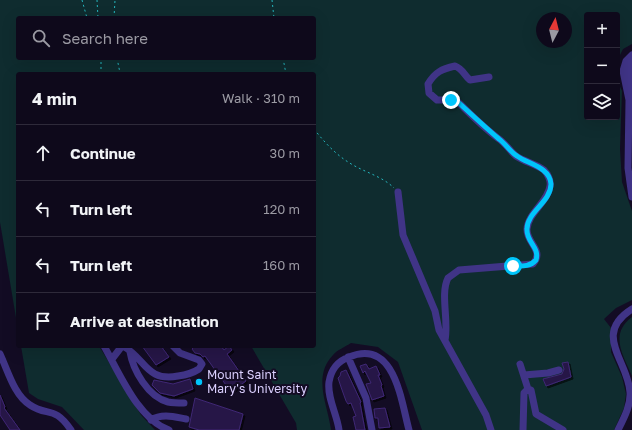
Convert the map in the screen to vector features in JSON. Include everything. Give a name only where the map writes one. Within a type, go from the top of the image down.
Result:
[{"type":"street","points":[[631,95],[623,71],[626,61],[632,55]]},
{"type":"street","points":[[632,63],[629,74],[631,95],[628,168],[632,197]]},
{"type":"street","points":[[445,340],[447,329],[445,289],[448,278],[459,270],[533,264],[537,256],[536,249],[528,236],[528,224],[549,193],[551,184],[549,177],[544,170],[515,155],[500,139],[490,133],[458,102],[451,100],[437,100],[429,93],[428,84],[433,76],[441,70],[455,66],[463,71],[465,76],[470,80],[489,77]]},
{"type":"street","points":[[398,192],[403,235],[435,310],[439,330],[486,415],[491,430]]},
{"type":"street","points":[[618,430],[628,405],[630,391],[615,351],[614,332],[622,316],[632,309]]},
{"type":"street","points":[[105,348],[139,405],[151,420],[157,425],[169,430]]},
{"type":"street","points":[[112,359],[121,348]]},
{"type":"street","points":[[125,348],[148,371],[162,377],[188,374],[200,369],[202,364],[199,360],[180,353],[175,348]]},
{"type":"street","points":[[130,352],[132,365],[139,378],[152,392],[164,400],[184,403]]},
{"type":"street","points":[[339,430],[329,394],[329,380],[337,365],[359,353],[367,354],[383,360],[392,369],[409,430]]},
{"type":"street","points":[[0,354],[12,380],[24,400],[31,406],[58,414],[71,430]]},
{"type":"street","points":[[348,358],[366,398],[372,430]]},
{"type":"street","points":[[520,364],[528,389],[531,390],[533,395],[536,414],[563,430]]},
{"type":"street","points":[[524,375],[548,373],[559,370]]},
{"type":"street","points":[[523,430],[524,393],[528,389]]},
{"type":"street","points":[[151,420],[162,416],[186,419]]},
{"type":"path","points":[[82,0],[86,16]]},
{"type":"path","points":[[97,0],[98,16]]},
{"type":"path","points":[[114,16],[115,0]]},
{"type":"path","points":[[272,0],[274,16]]},
{"type":"path","points":[[101,60],[101,72]]},
{"type":"path","points":[[117,60],[120,72]]},
{"type":"path","points":[[283,60],[286,72]]},
{"type":"path","points":[[316,131],[333,151],[351,164],[387,181],[398,192]]},
{"type":"green space","points":[[0,0],[632,0],[632,44],[623,49],[620,55],[620,12],[584,12],[584,120],[620,120],[620,87],[622,91],[620,149],[622,182],[632,211],[632,300],[616,308],[604,319],[611,328],[611,352],[622,377],[626,394],[624,408],[614,430],[422,430],[398,362],[378,347],[351,343],[333,355],[323,372],[323,391],[331,430],[297,430],[296,423],[252,348],[316,348],[316,72],[16,72],[16,318],[0,222]]},
{"type":"green space","points":[[632,317],[632,376],[622,353],[620,338],[621,330]]},
{"type":"green space","points":[[21,348],[100,348],[141,415],[155,430],[84,430],[62,407],[38,399],[29,393]]},
{"type":"building","points":[[143,348],[162,348],[169,357],[156,365]]},
{"type":"building","points":[[222,348],[224,350],[230,348],[232,350],[227,354],[246,381],[231,392],[205,356],[203,357],[200,354],[195,353],[192,349]]},
{"type":"building","points":[[568,362],[571,377],[546,386],[543,379],[562,374],[564,369],[562,363]]},
{"type":"building","points":[[366,364],[369,369],[376,366],[380,375],[378,375],[384,396],[372,400],[366,384],[371,383],[365,371],[363,373],[360,366]]},
{"type":"building","points":[[346,370],[361,402],[365,430],[356,430],[353,417],[356,416],[351,403],[348,404],[346,401],[338,378],[341,372]]},
{"type":"building","points":[[190,379],[193,389],[174,396],[160,393],[152,385],[154,380],[173,384]]},
{"type":"building","points":[[0,395],[5,407],[4,408],[20,430],[10,430],[0,415]]},
{"type":"building","points":[[195,398],[243,414],[239,430],[199,430],[189,427]]},
{"type":"building","points":[[385,408],[390,427],[379,428],[378,418],[375,418],[374,409]]},
{"type":"place","name":"Mount Saint Mary's University","points":[[199,382]]},
{"type":"route","points":[[451,100],[458,102],[490,133],[500,139],[515,155],[522,160],[544,170],[549,177],[551,184],[549,193],[528,224],[527,230],[528,236],[536,249],[536,260],[533,264],[527,266],[513,266]]}]
